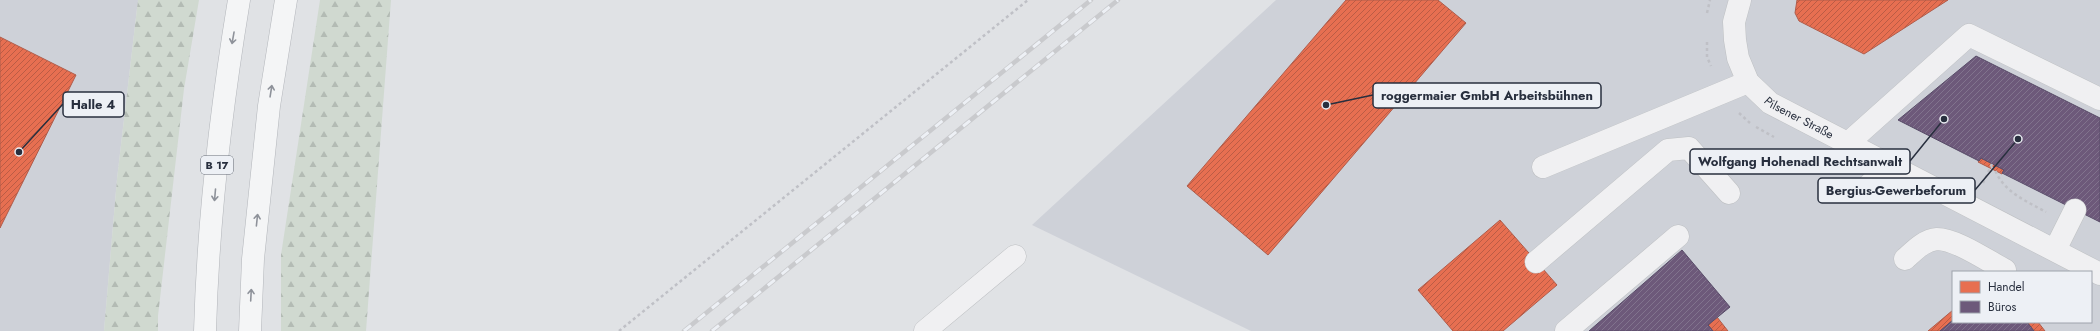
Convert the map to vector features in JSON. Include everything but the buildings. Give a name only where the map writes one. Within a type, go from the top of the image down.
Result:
[{"type":"highway","name":"B 17","points":[[206,331],[206,283],[224,91],[239,0]]},
{"type":"highway","points":[[250,331],[253,259],[268,106],[286,0]]},
{"type":"street","name":"Pilsener Straße","points":[[1740,0],[1734,22],[1738,58],[1748,82],[1770,103],[2100,274]]},
{"type":"street","points":[[1848,144],[1969,35],[2100,99]]},
{"type":"street","points":[[1543,167],[1748,82]]},
{"type":"street","points":[[1536,262],[1668,150],[1689,148],[1729,193]]},
{"type":"street","points":[[1870,185],[1890,165]]},
{"type":"street","points":[[2055,250],[2075,210]]},
{"type":"street","points":[[1566,331],[1678,236]]},
{"type":"street","points":[[1905,259],[1921,246],[1936,239],[1950,241],[2005,270]]},
{"type":"street","points":[[925,331],[1015,256]]},
{"type":"path","points":[[619,331],[1028,0]]},
{"type":"path","points":[[1984,181],[1991,166],[1995,170],[1998,179],[2010,192],[2051,214]]},
{"type":"shaded area","points":[[0,0],[138,0],[117,179],[104,331],[0,331]]},
{"type":"shaded area","points":[[1276,0],[2100,0],[2100,331],[1251,331],[1032,225]]},
{"type":"green space","points":[[138,0],[199,0],[184,89],[158,316],[158,331],[104,331],[117,179]]},
{"type":"green space","points":[[320,0],[391,0],[366,331],[281,331],[281,255]]},
{"type":"railway","points":[[684,331],[1091,0]]},
{"type":"railway","points":[[712,331],[1118,0]]},
{"type":"place","name":"roggermaier GmbH Arbeitsbühnen","points":[[1326,105]]},
{"type":"place","name":"Wolfgang Hohenadl Rechtsanwalt","points":[[1944,119]]},
{"type":"place","name":"Bergius-Gewerbeforum","points":[[2018,139]]},
{"type":"place","name":"Halle 4","points":[[19,152]]}]
